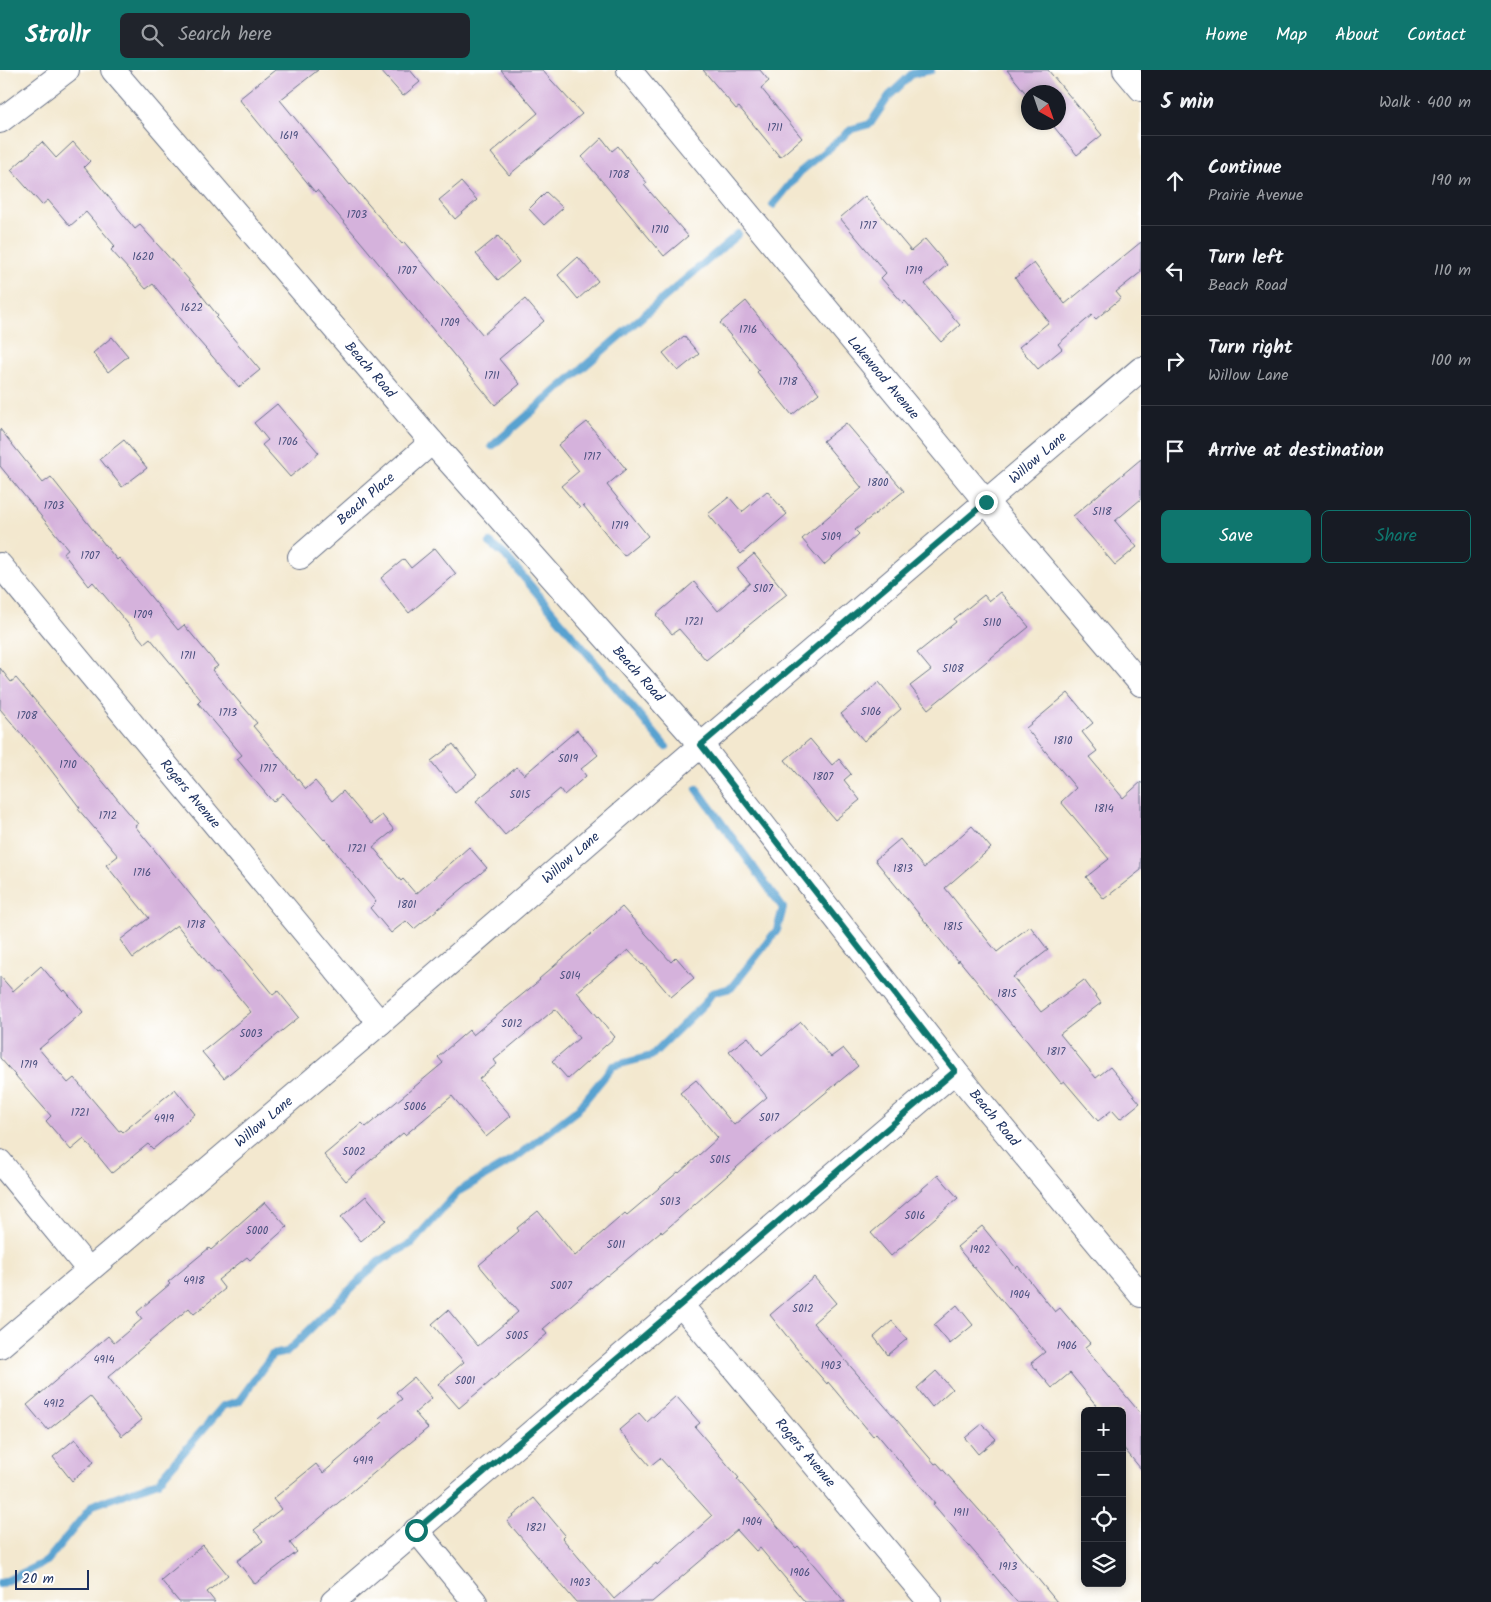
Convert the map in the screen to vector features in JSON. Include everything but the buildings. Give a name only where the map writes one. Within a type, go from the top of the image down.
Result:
[{"type":"street","points":[[0,121],[67,70]]},
{"type":"street","name":"Beach Road","points":[[113,70],[432,442],[701,745],[955,1071],[1141,1295]]},
{"type":"street","name":"Lakewood Avenue","points":[[629,70],[986,502],[1141,684]]},
{"type":"street","points":[[1125,70],[1141,90]]},
{"type":"street","name":"Willow Lane","points":[[0,1346],[380,1023],[701,745],[1141,369]]},
{"type":"street","name":"Beach Place","points":[[300,557],[432,442]]},
{"type":"street","name":"Rogers Avenue","points":[[0,565],[380,1023]]},
{"type":"street","points":[[333,1602],[955,1071]]},
{"type":"street","points":[[0,1162],[89,1270]]},
{"type":"street","name":"Rogers Avenue","points":[[681,1305],[930,1602]]},
{"type":"street","points":[[416,1530],[475,1602]]},
{"type":"waterway","points":[[773,205],[800,172],[852,129],[870,124],[889,96],[912,74],[931,70]]},
{"type":"waterway","points":[[492,446],[738,234]]},
{"type":"waterway","points":[[490,543],[505,555],[666,747]]},
{"type":"waterway","points":[[0,1584],[47,1561],[93,1505],[158,1482],[223,1406],[239,1401],[272,1355],[287,1352],[378,1262],[412,1243],[459,1191],[511,1161],[577,1110],[613,1066],[651,1056],[705,1003],[712,993],[731,988],[777,930],[783,908],[697,789]]},
{"type":"route","points":[[416,1530],[955,1071],[701,745],[986,502]]}]
